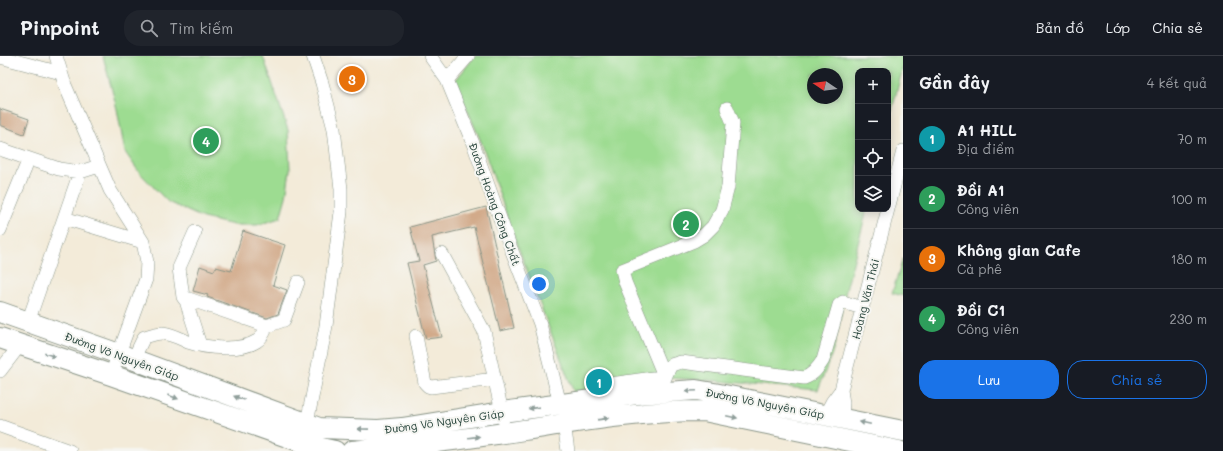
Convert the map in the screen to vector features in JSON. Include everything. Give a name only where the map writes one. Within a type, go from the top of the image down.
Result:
[{"type":"highway","name":"Đường Võ Nguyên Giáp","points":[[0,312],[319,428],[378,430],[402,428],[502,412],[637,394],[696,390],[714,392],[903,431]]},
{"type":"highway","points":[[20,344],[28,322]]},
{"type":"highway","name":"Đường Võ Nguyên Giáp","points":[[0,338],[111,375],[316,448],[333,451]]},
{"type":"highway","points":[[196,405],[203,385]]},
{"type":"highway","points":[[560,404],[564,424]]},
{"type":"highway","name":"Đường Võ Nguyên Giáp","points":[[352,451],[503,433],[649,412],[704,411],[829,444],[898,451]]},
{"type":"highway","points":[[829,444],[834,417]]},
{"type":"street","points":[[56,56],[65,85],[99,166],[110,190],[143,242],[148,262],[146,278],[126,357]]},
{"type":"street","points":[[307,423],[326,326],[341,212],[341,189],[334,129],[313,56]]},
{"type":"street","name":"Đường Hoàng Công Chất","points":[[430,56],[447,80],[474,146],[540,324],[560,404]]},
{"type":"street","points":[[447,80],[468,56]]},
{"type":"street","points":[[0,57],[61,73]]},
{"type":"street","points":[[665,378],[625,282],[622,270],[694,240],[704,235],[713,226],[722,210],[728,187],[733,123],[727,108]]},
{"type":"street","points":[[0,149],[59,169],[80,172],[99,166]]},
{"type":"street","name":"Hoàng Văn Thái","points":[[891,197],[903,151]]},
{"type":"street","points":[[0,230],[29,159]]},
{"type":"street","points":[[28,322],[80,172]]},
{"type":"street","name":"Hoàng Văn Thái","points":[[834,417],[832,402],[841,390],[887,212]]},
{"type":"street","points":[[64,218],[143,242]]},
{"type":"street","points":[[195,232],[179,268],[183,297],[186,301],[200,345]]},
{"type":"street","points":[[442,254],[484,331],[502,412],[503,433]]},
{"type":"street","points":[[183,297],[267,326],[284,320],[298,282]]},
{"type":"street","points":[[665,378],[666,372],[671,365],[681,362],[804,378],[810,376],[819,367],[823,360],[839,305],[843,302],[862,308]]},
{"type":"street","points":[[111,375],[144,337],[160,333],[175,335],[187,342],[200,345],[216,348],[235,348],[248,346],[258,341],[267,326]]},
{"type":"street","points":[[416,336],[425,383],[428,386],[432,387],[495,379]]},
{"type":"street","points":[[0,371],[20,344]]},
{"type":"street","points":[[603,399],[604,385],[653,378],[665,378]]},
{"type":"street","points":[[564,424],[568,451]]},
{"type":"street","points":[[0,426],[70,451]]},
{"type":"green space","points":[[103,56],[263,56],[288,130],[290,170],[286,197],[280,218],[257,225],[234,225],[203,218],[168,202],[139,172],[125,152],[117,109]]},
{"type":"green space","points":[[475,56],[903,56],[903,67],[891,113],[891,68],[855,68],[855,212],[866,212],[845,294],[834,348],[818,390],[707,380],[665,378],[643,379],[574,393],[515,239],[482,144],[455,81]]},
{"type":"green space","points":[[903,259],[903,296],[892,293]]},
{"type":"building","points":[[0,109],[29,119],[24,134],[0,125]]},
{"type":"building","points":[[486,207],[514,328],[500,331],[474,227],[432,237],[436,261],[423,265],[442,337],[426,339],[407,263],[419,261],[410,227]]},
{"type":"building","points":[[243,231],[285,245],[273,285],[287,290],[278,314],[267,318],[207,297],[208,295],[193,291],[200,266],[214,271],[216,267],[231,271]]},
{"type":"place","name":"Không gian Cafe","points":[[352,79]]},
{"type":"place","name":"Đồi C1","points":[[206,141]]},
{"type":"place","name":"Đồi A1","points":[[686,224]]},
{"type":"place","name":"A1 HILL","points":[[599,382]]}]
